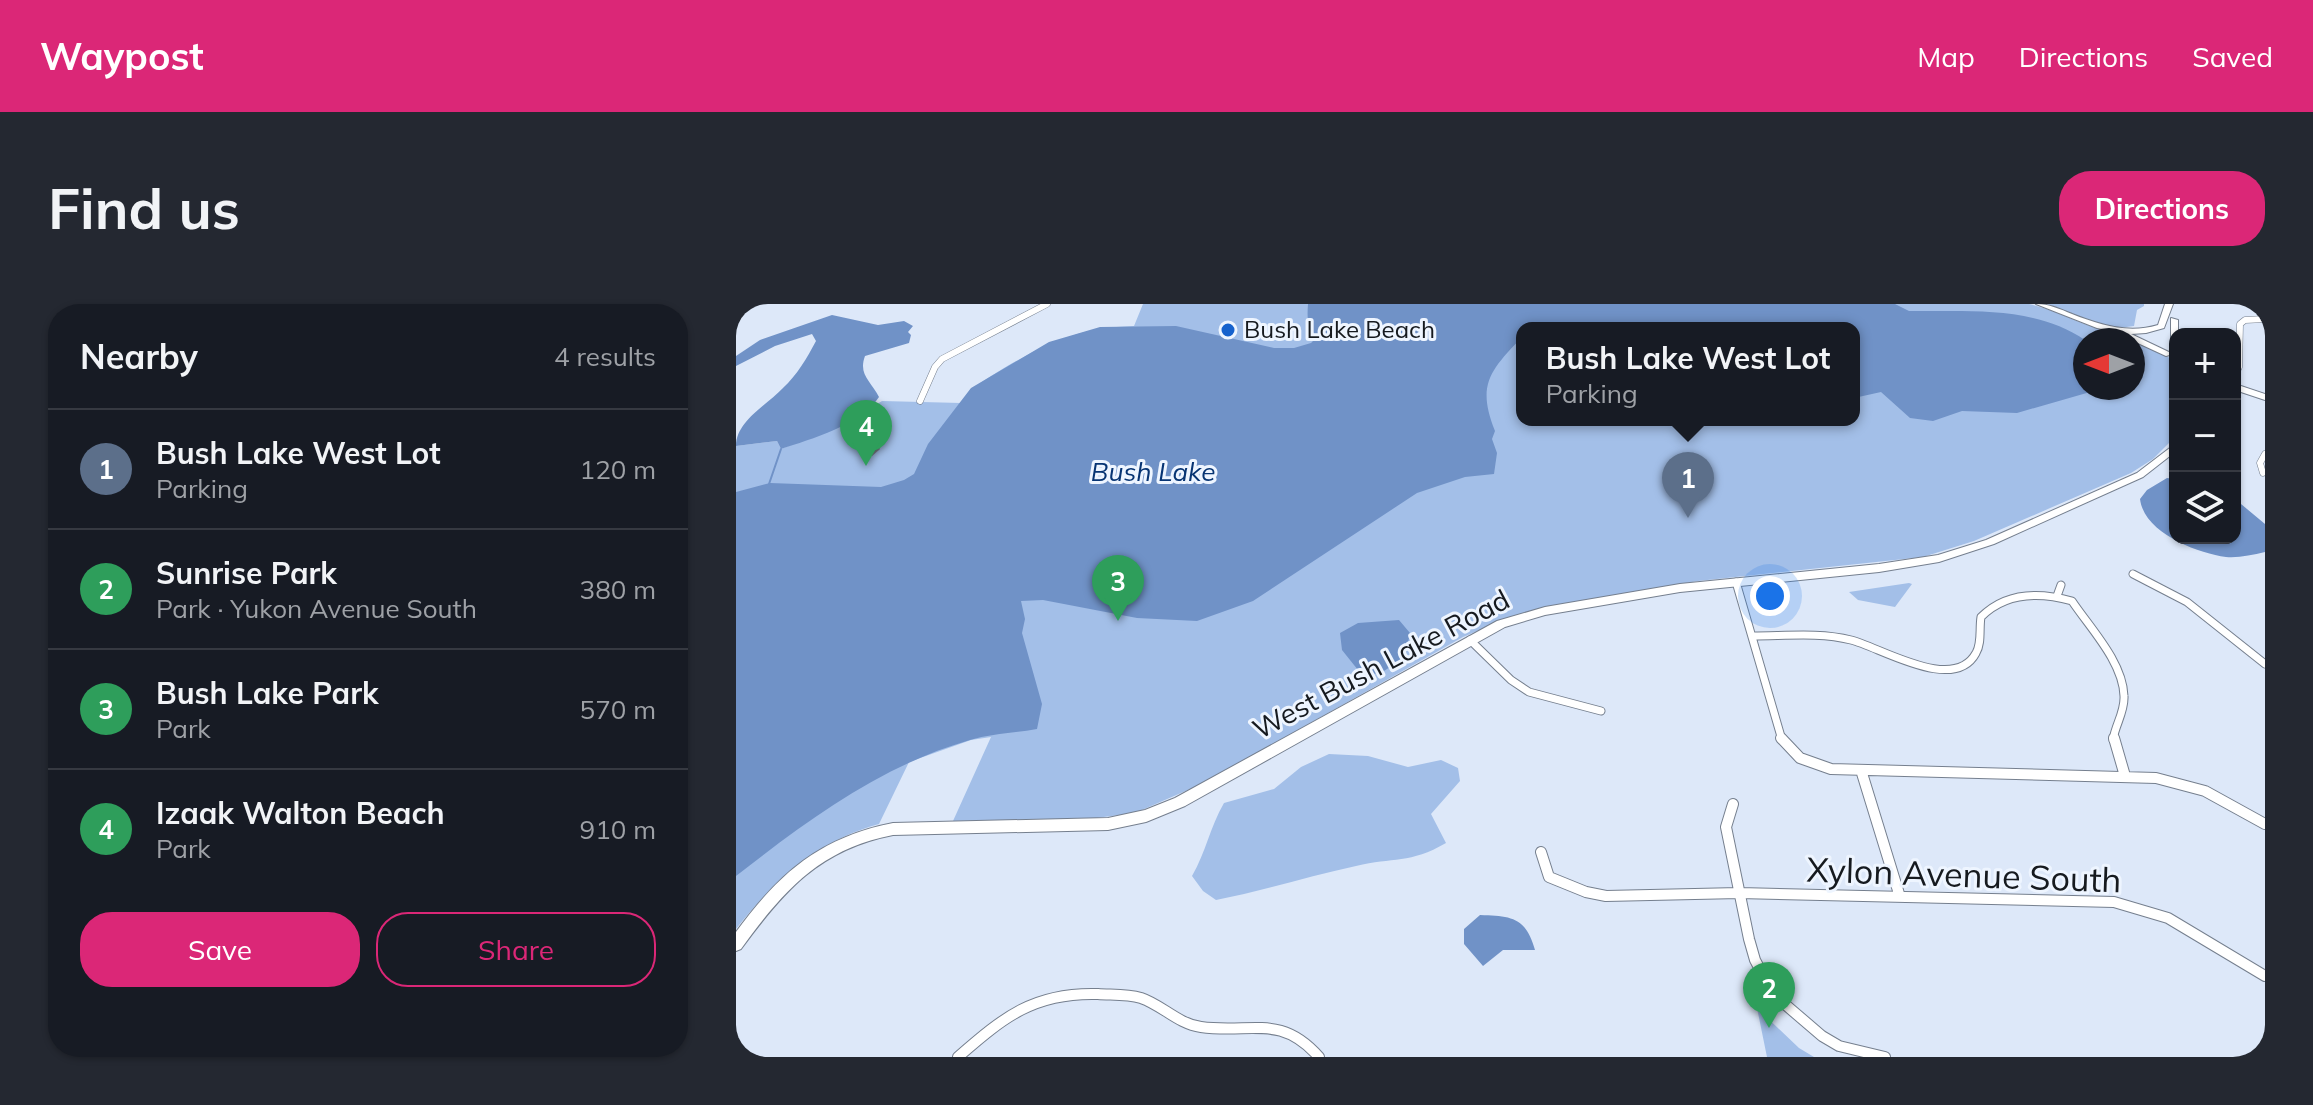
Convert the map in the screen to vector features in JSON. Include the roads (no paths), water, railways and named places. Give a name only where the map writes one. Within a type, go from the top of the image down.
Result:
[{"type":"street","points":[[920,401],[935,367],[942,359],[1047,304]]},
{"type":"street","points":[[2040,304],[2106,328]]},
{"type":"street","points":[[2150,333],[2164,322],[2169,304]]},
{"type":"street","points":[[2174,328],[2176,304]]},
{"type":"street","points":[[2069,315],[2112,329],[2150,333],[2169,349]]},
{"type":"street","points":[[2240,328],[2245,320],[2265,319]]},
{"type":"street","points":[[2145,333],[2169,328],[2174,320]]},
{"type":"street","points":[[2145,340],[2169,351]]},
{"type":"street","points":[[2241,392],[2265,399]]},
{"type":"street","name":"West Bush Lake Road","points":[[736,944],[779,890],[820,857],[850,839],[893,829],[1108,824],[1146,816],[1180,802],[1501,624],[1545,611],[1736,582],[1910,564],[1966,551],[2140,475],[2169,452]]},
{"type":"street","points":[[2263,473],[2260,463],[2265,454]]},
{"type":"street","points":[[2133,574],[2192,602],[2265,664]]},
{"type":"street","points":[[1736,582],[1783,743],[1792,754],[1817,767],[2156,778],[2205,791],[2265,824]]},
{"type":"street","points":[[2057,596],[2061,585]]},
{"type":"street","points":[[1753,636],[1841,637],[1869,645],[1913,665],[1945,668],[1968,662],[1974,657],[1980,643],[1981,617],[1986,610],[2022,597],[2057,596],[2072,601],[2120,678],[2124,702],[2123,713],[2114,733],[2114,745],[2125,776]]},
{"type":"street","points":[[1470,640],[1525,690],[1551,699],[1583,703],[1601,711]]},
{"type":"street","points":[[1861,770],[1900,897]]},
{"type":"street","points":[[1733,804],[1726,827],[1739,893],[1755,960],[1773,994],[1822,1036],[1839,1046],[1885,1057]]},
{"type":"street","name":"Xylon Avenue South","points":[[1541,852],[1549,877],[1586,892],[1627,897],[1739,893],[2114,902],[2168,918],[2265,976]]},
{"type":"street","points":[[958,1057],[1022,1006],[1070,994],[1144,999],[1174,1018],[1203,1028],[1281,1028],[1299,1036],[1319,1057]]},
{"type":"water","name":"Bush Lake","points":[[1308,304],[1895,304],[1909,311],[2000,313],[2044,321],[2073,333],[2073,397],[2017,413],[1962,411],[1933,421],[1910,418],[1881,392],[1860,397],[1860,322],[1516,322],[1516,344],[1495,369],[1487,389],[1489,415],[1495,431],[1492,439],[1497,453],[1494,474],[1465,477],[1417,493],[1253,601],[1197,621],[1137,618],[1043,600],[1021,601],[1025,619],[1022,633],[1042,704],[1037,729],[970,740],[906,764],[818,815],[736,876],[736,492],[770,483],[881,487],[904,480],[914,474],[928,444],[971,388],[1049,342],[1100,327],[1176,326],[1274,348],[1294,348],[1311,343],[1317,337],[1308,322]]},
{"type":"water","points":[[832,315],[878,325],[904,321],[913,326],[908,332],[911,335],[909,343],[865,356],[864,373],[879,397],[860,416],[806,441],[781,449],[777,441],[736,446],[737,437],[747,421],[793,378],[816,341],[812,334],[775,346],[736,366],[736,356],[760,340]]},
{"type":"water","points":[[2169,478],[2169,536],[2151,522],[2144,511],[2140,499],[2147,490]]},
{"type":"water","points":[[2241,504],[2265,524],[2265,552],[2226,557],[2183,544],[2241,544]]},
{"type":"water","points":[[1399,620],[1410,633],[1405,657],[1381,673],[1362,675],[1342,650],[1340,633],[1358,623]]},
{"type":"water","points":[[1480,915],[1516,920],[1527,931],[1535,950],[1503,950],[1483,966],[1464,944],[1464,929]]},
{"type":"waterway","points":[[769,484],[781,449]]},
{"type":"place","name":"Bush Lake Beach","points":[[1228,330]]},
{"type":"place","name":"Izaak Walton Beach","points":[[866,466]]},
{"type":"place","name":"Bush Lake West Lot","points":[[1688,518]]},
{"type":"place","name":"Bush Lake Park","points":[[1118,621]]},
{"type":"place","name":"Sunrise Park","points":[[1769,1028]]}]
